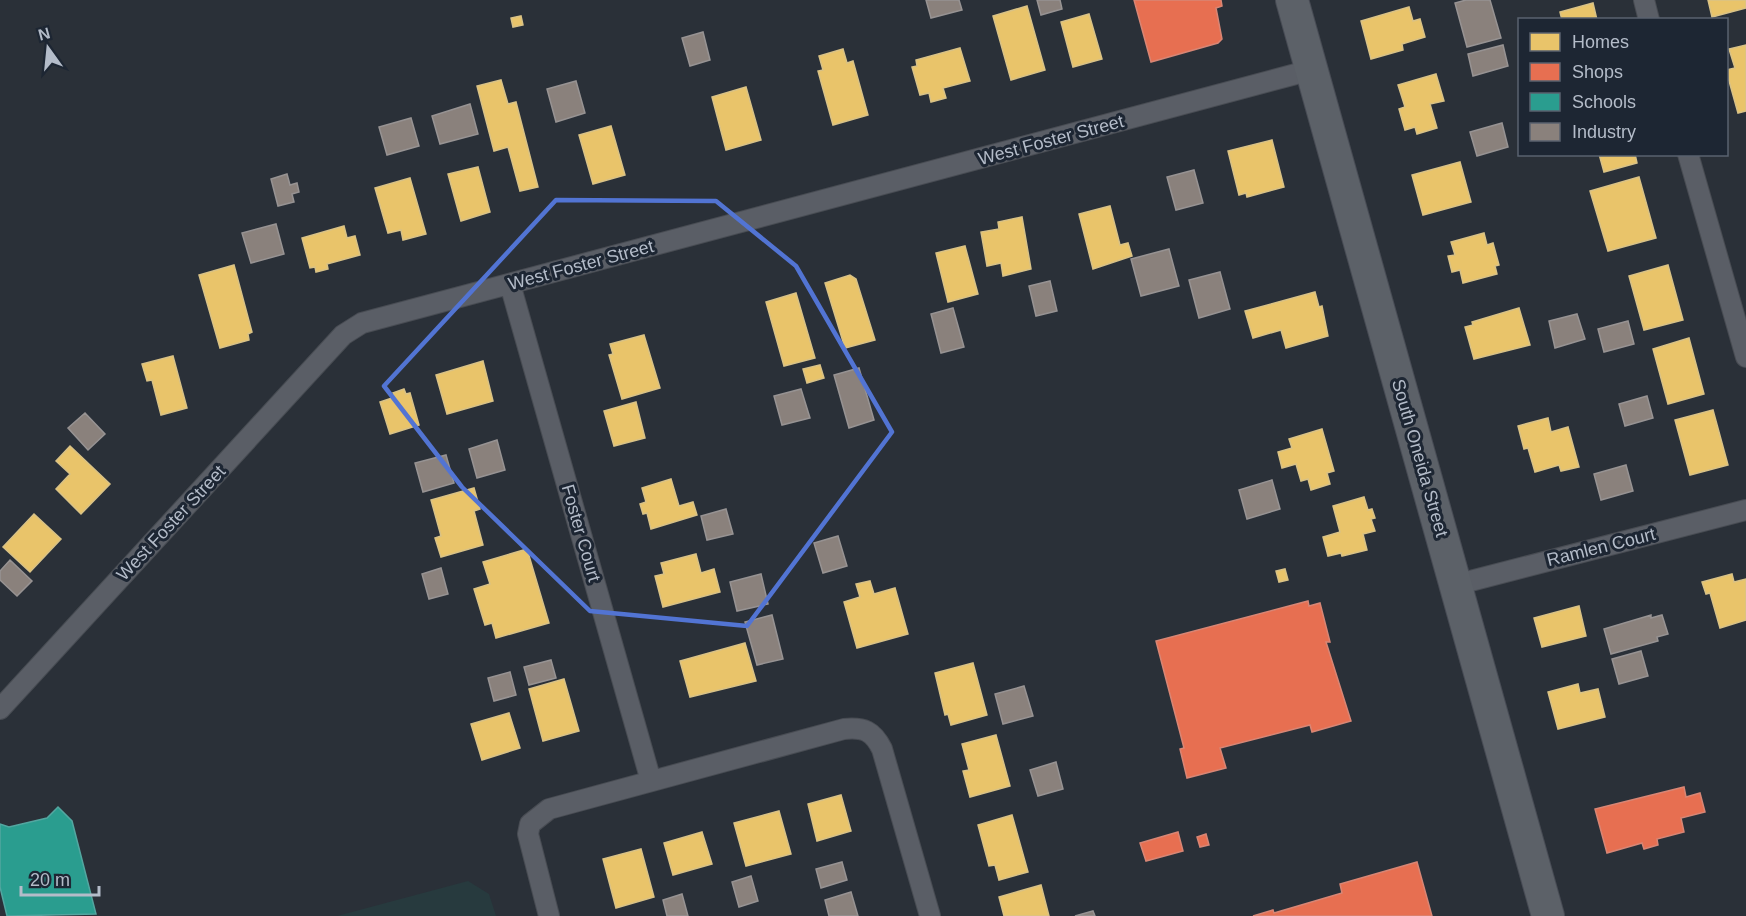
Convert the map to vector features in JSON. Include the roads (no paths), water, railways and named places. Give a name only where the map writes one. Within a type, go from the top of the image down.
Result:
[{"type":"main road","name":"South Oneida Street","points":[[1292,0],[1548,916]]},
{"type":"street","points":[[1644,0],[1648,18]]},
{"type":"street","name":"West Foster Street","points":[[0,709],[343,335],[362,323],[1311,70]]},
{"type":"street","points":[[1689,156],[1746,357]]},
{"type":"street","name":"Foster Court","points":[[510,284],[651,781]]},
{"type":"street","name":"Ramlen Court","points":[[1455,585],[1746,510]]},
{"type":"street","points":[[549,916],[528,834],[530,824],[549,809],[844,729],[868,730],[876,737],[882,749],[930,916]]}]
